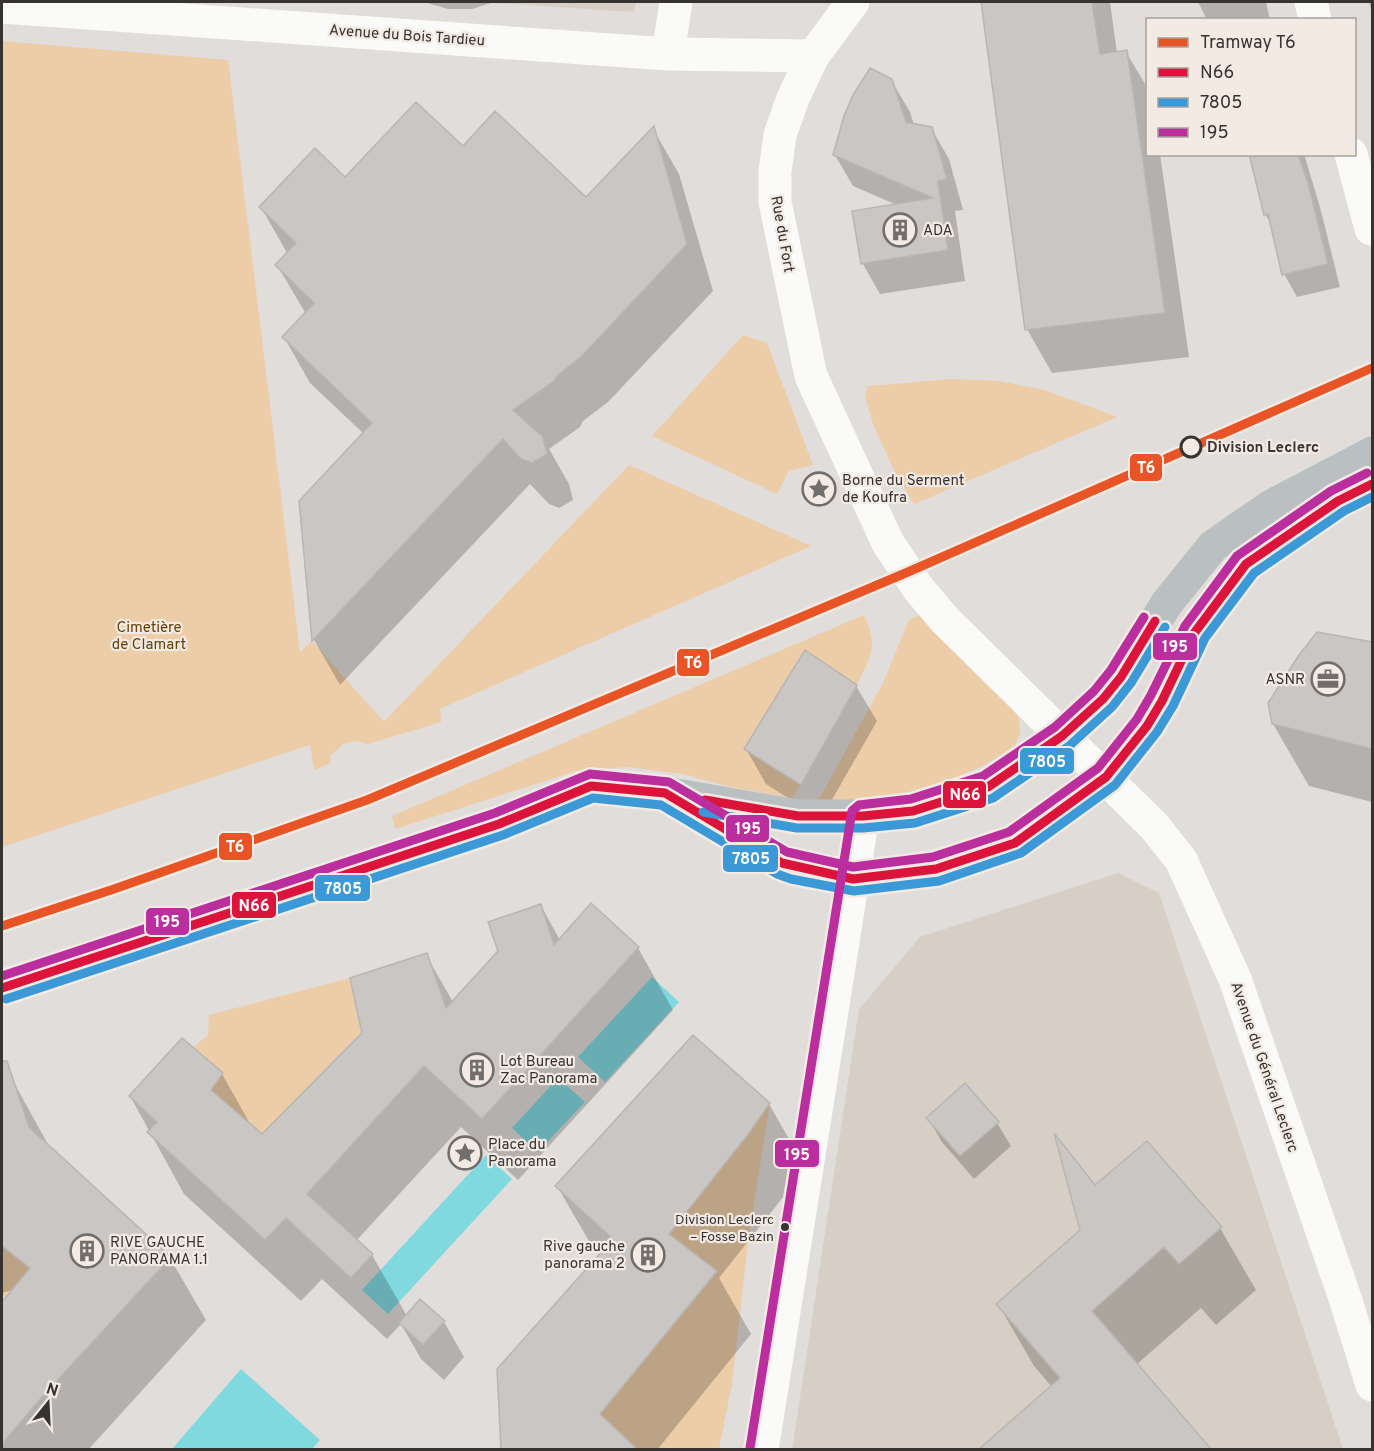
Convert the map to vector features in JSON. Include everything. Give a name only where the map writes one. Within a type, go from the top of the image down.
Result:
[{"type":"main road","points":[[2,988],[499,824],[591,786],[665,793],[798,816],[863,816],[913,811],[988,787],[1062,736],[1103,699],[1121,677],[1167,603],[1213,546],[1271,506],[1372,453]]},
{"type":"main road","points":[[665,793],[782,863],[853,879],[936,869],[1015,843],[1106,777],[1147,726],[1162,701],[1195,632],[1246,564],[1338,501],[1372,484]]},
{"type":"street","points":[[668,54],[676,2]]},
{"type":"street","name":"Rue du Fort","points":[[853,2],[813,56],[793,98],[780,135],[775,171],[775,202],[780,234],[811,376],[888,543],[918,588],[945,620],[1062,736]]},
{"type":"street","points":[[1311,2],[1315,18]]},
{"type":"street","name":"Avenue du Bois Tardieu","points":[[2,7],[668,54],[813,56]]},
{"type":"street","points":[[1353,156],[1371,229]]},
{"type":"street","name":"Avenue du Général Leclerc","points":[[1062,736],[1154,826],[1181,860],[1235,979],[1346,1301],[1372,1385]]},
{"type":"street","points":[[762,1449],[824,1072],[863,816]]},
{"type":"shaded area","points":[[480,2],[637,2],[633,12]]},
{"type":"shaded area","points":[[1118,873],[1159,893],[1343,1449],[792,1450],[859,1009],[920,937]]},
{"type":"green space","name":"Cimetière de Clamart","points":[[2,41],[228,60],[300,652],[312,641],[384,722],[629,465],[811,546],[440,709],[441,722],[368,744],[355,741],[343,744],[330,756],[331,763],[314,770],[310,745],[2,847]]},
{"type":"green space","points":[[743,335],[767,343],[813,465],[789,471],[777,494],[652,436]]},
{"type":"green space","points":[[952,379],[998,381],[1045,390],[1117,417],[914,504],[897,476],[874,427],[865,396],[868,386]]},
{"type":"green space","points":[[921,614],[967,665],[1003,695],[1019,718],[1020,734],[1014,747],[981,767],[913,794],[862,802],[818,801],[883,683],[909,620]]},
{"type":"green space","points":[[864,615],[872,643],[869,658],[857,685],[805,650],[744,749],[801,785],[792,798],[730,787],[683,774],[627,767],[576,771],[395,829],[392,816]]},
{"type":"green space","points":[[350,978],[362,1033],[262,1134],[211,1090],[192,1048],[208,1035],[209,1015]]},
{"type":"green space","points":[[770,1103],[749,1235],[732,1384],[719,1449],[637,1449],[600,1414],[716,1271],[669,1234]]},
{"type":"green space","points":[[2,1246],[30,1268],[2,1302]]},
{"type":"water","points":[[652,977],[679,1002],[605,1082],[578,1057]]},
{"type":"water","points":[[558,1078],[585,1102],[538,1152],[512,1128]]},
{"type":"water","points":[[486,1155],[512,1179],[388,1314],[362,1290]]},
{"type":"water","points":[[241,1369],[320,1440],[312,1449],[172,1449]]},
{"type":"building","points":[[981,2],[1092,2],[1100,54],[1127,50],[1165,313],[1025,330]]},
{"type":"building","points":[[870,68],[892,79],[906,122],[932,127],[947,179],[938,181],[948,250],[861,264],[852,211],[933,198],[833,155],[844,116],[853,95]]},
{"type":"building","points":[[416,102],[463,146],[495,111],[586,197],[654,126],[687,244],[582,356],[554,381],[513,410],[543,437],[547,454],[532,463],[521,459],[503,439],[312,641],[299,501],[372,423],[282,337],[314,303],[275,265],[296,243],[259,207],[315,148],[345,177]]},
{"type":"building","points":[[1249,156],[1299,156],[1308,183],[1328,264],[1282,275],[1268,214],[1264,215]]},
{"type":"building","name":"ASNR","points":[[1317,632],[1372,642],[1372,749],[1272,724],[1268,703]]},
{"type":"building","points":[[805,650],[857,685],[801,785],[744,749]]},
{"type":"building","name":"Lot Bureau Zac Panorama","points":[[591,903],[639,947],[482,1119],[424,1066],[307,1194],[373,1254],[351,1278],[286,1218],[265,1240],[147,1132],[157,1122],[129,1096],[182,1038],[223,1073],[211,1090],[262,1134],[362,1033],[350,978],[427,953],[446,1008],[498,951],[488,922],[541,904],[554,945]]},
{"type":"building","name":"Rive gauche panorama 2","points":[[693,1035],[770,1103],[669,1234],[717,1271],[600,1414],[637,1449],[501,1449],[497,1369],[613,1239],[555,1186]]},
{"type":"building","name":"RIVE GAUCHE PANORAMA 1.1","points":[[2,1061],[7,1061],[29,1127],[171,1257],[42,1397],[2,1444],[2,1302],[30,1268],[2,1246]]},
{"type":"building","points":[[965,1083],[999,1122],[960,1156],[926,1118]]},
{"type":"building","points":[[1054,1133],[1095,1185],[1147,1141],[1222,1227],[1179,1264],[1164,1247],[1092,1311],[1211,1449],[979,1449],[1060,1378],[996,1304],[1080,1230]]},
{"type":"building","points":[[420,1299],[445,1321],[423,1345],[399,1323]]},
{"type":"tram line","name":"T6","points":[[2,926],[367,800],[908,572],[1372,368]]},
{"type":"tram line","points":[[1356,376],[1372,375]]},
{"type":"transit line","name":"195","points":[[2,976],[495,813],[590,774],[669,782],[787,852],[853,867],[933,857],[1009,832],[1098,768],[1137,719],[1185,626],[1237,556],[1331,491],[1367,473]]},
{"type":"transit line","name":"N66","points":[[2,988],[499,824],[591,786],[665,793],[782,863],[853,879],[936,869],[1015,843],[1106,777],[1147,726],[1162,701],[1195,632],[1246,564],[1338,501],[1372,484]]},
{"type":"transit line","name":"7805","points":[[6,999],[503,835],[593,798],[661,805],[777,874],[791,879],[854,891],[939,881],[1021,853],[1115,785],[1157,732],[1173,706],[1205,638],[1254,573],[1344,511],[1372,497]]},
{"type":"transit line","name":"195","points":[[750,1448],[852,811],[859,805],[911,799],[983,776],[1055,727],[1094,691],[1111,670],[1144,617]]},
{"type":"transit line","name":"N66","points":[[705,800],[798,816],[863,816],[913,811],[988,787],[1062,736],[1103,699],[1121,677],[1155,621]]},
{"type":"transit line","name":"7805","points":[[703,812],[797,828],[863,828],[915,823],[993,798],[1069,746],[1112,707],[1131,683],[1165,627]]},
{"type":"place","name":"ADA","points":[[900,230]]},
{"type":"place","name":"Division Leclerc","points":[[1191,447]]},
{"type":"place","name":"Borne du Serment de Koufra","points":[[819,489]]},
{"type":"place","name":"ASNR","points":[[1328,679]]},
{"type":"place","name":"Lot Bureau Zac Panorama","points":[[477,1070]]},
{"type":"place","name":"Place du Panorama","points":[[465,1153]]},
{"type":"place","name":"Division Leclerc – Fosse Bazin","points":[[785,1227]]},
{"type":"place","name":"RIVE GAUCHE PANORAMA 1.1","points":[[87,1251]]},
{"type":"place","name":"Rive gauche panorama 2","points":[[648,1255]]}]
